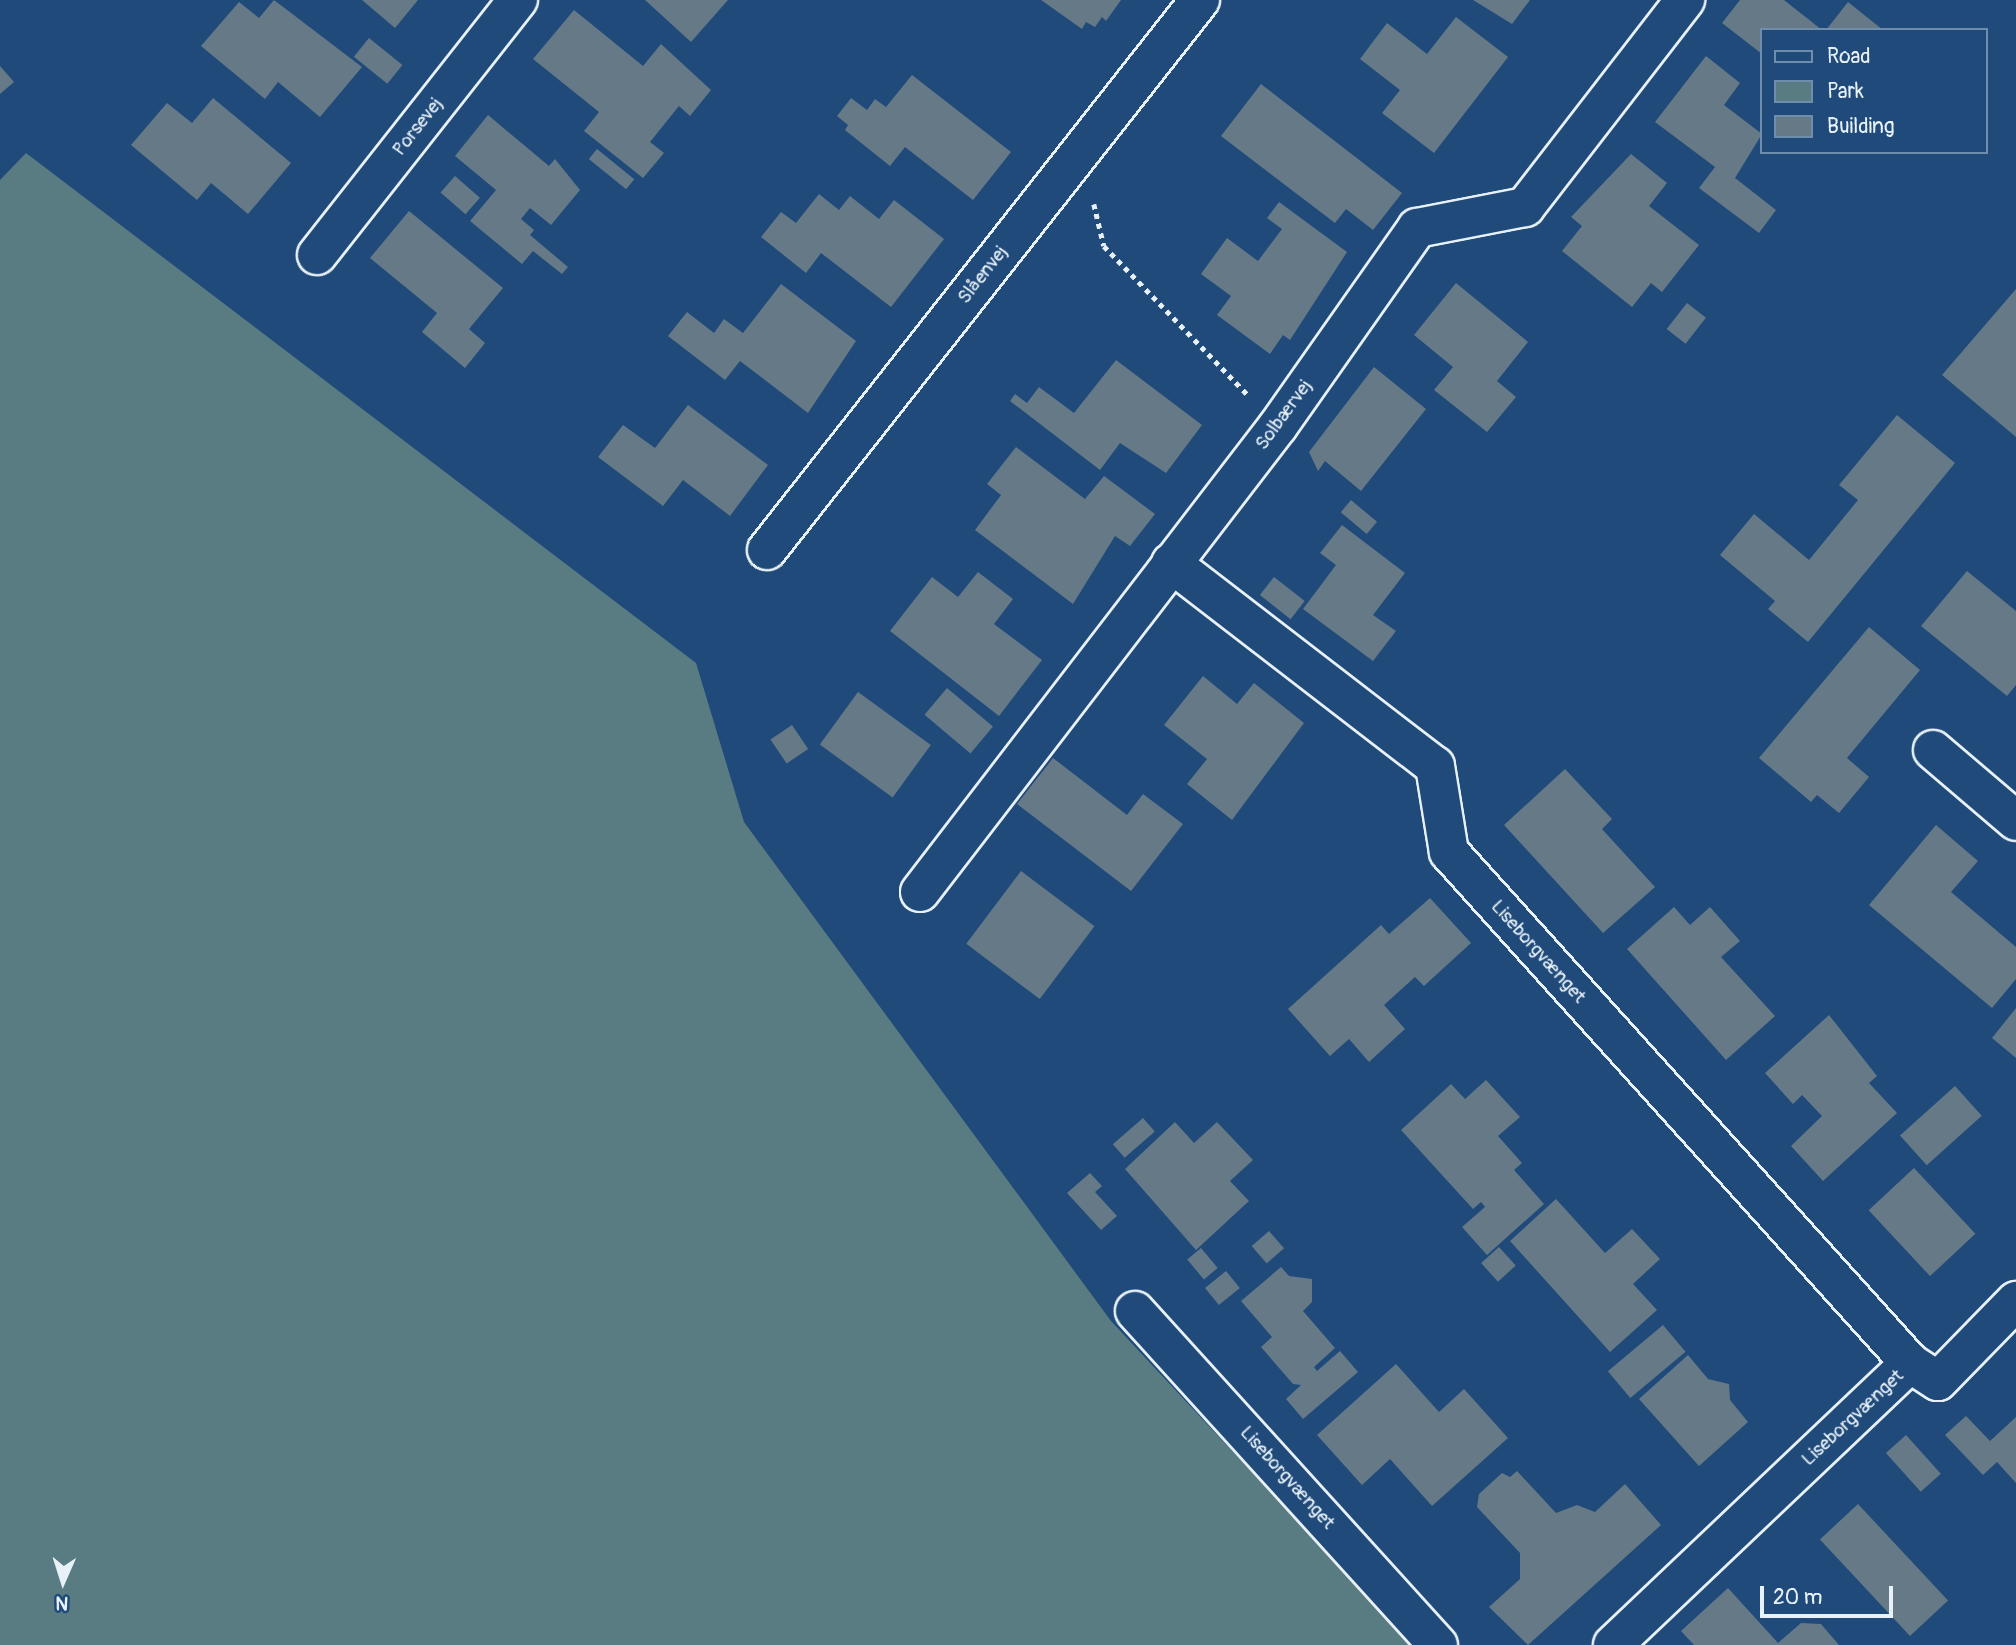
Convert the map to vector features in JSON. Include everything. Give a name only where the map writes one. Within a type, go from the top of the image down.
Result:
[{"type":"street","name":"Porsevej","points":[[317,255],[518,0]]},
{"type":"street","name":"Slåenvej","points":[[767,550],[1200,0]]},
{"type":"street","name":"Solbærvej","points":[[920,892],[1278,426],[1417,228],[1525,206],[1685,0]]},
{"type":"street","name":"Liseborgvænget","points":[[1171,563],[1435,766],[1449,852],[1910,1363],[1938,1381],[2016,1301]]},
{"type":"street","points":[[1933,750],[2016,821]]},
{"type":"street","name":"Liseborgvænget","points":[[1135,1311],[1438,1645]]},
{"type":"street","name":"Liseborgvænget","points":[[1613,1645],[1910,1363]]},
{"type":"path","points":[[1080,152],[1104,246],[1278,426]]},
{"type":"green space","points":[[26,153],[696,663],[744,822],[1111,1321],[1413,1645],[0,1645],[0,180]]},
{"type":"building","points":[[274,0],[362,67],[320,117],[278,82],[265,99],[201,46],[239,2],[259,18]]},
{"type":"building","points":[[362,0],[418,0],[395,28]]},
{"type":"building","points":[[645,0],[728,0],[691,42]]},
{"type":"building","points":[[1041,0],[1121,0],[1106,21],[1102,17],[1095,27],[1086,22],[1082,29]]},
{"type":"building","points":[[1473,0],[1530,0],[1512,24]]},
{"type":"building","points":[[1740,0],[1784,0],[1819,28],[1760,28],[1760,52],[1722,23]]},
{"type":"building","points":[[1848,2],[1880,28],[1828,28]]},
{"type":"building","points":[[574,10],[643,66],[661,44],[711,90],[690,116],[679,106],[650,142],[664,153],[643,178],[584,131],[599,112],[533,59]]},
{"type":"building","points":[[1456,17],[1508,57],[1434,153],[1382,113],[1400,90],[1360,59],[1387,23],[1427,54]]},
{"type":"building","points":[[369,38],[402,65],[387,84],[354,57]]},
{"type":"building","points":[[1706,56],[1740,83],[1724,105],[1760,132],[1760,137],[1735,178],[1776,210],[1759,233],[1699,188],[1715,167],[1655,122]]},
{"type":"building","points":[[0,66],[14,82],[0,94]]},
{"type":"building","points":[[912,75],[1011,152],[973,200],[905,147],[890,166],[845,130],[848,125],[837,116],[851,98],[867,110],[875,99],[886,107]]},
{"type":"building","points":[[1261,84],[1402,193],[1373,230],[1346,209],[1335,223],[1221,136]]},
{"type":"building","points":[[213,98],[291,163],[248,214],[211,183],[197,200],[131,145],[167,103],[192,123]]},
{"type":"building","points":[[488,115],[549,166],[555,159],[580,190],[551,225],[530,208],[521,219],[534,230],[530,235],[568,267],[562,274],[533,251],[522,264],[470,221],[496,190],[455,156]]},
{"type":"building","points":[[597,149],[634,179],[626,189],[589,159]]},
{"type":"building","points":[[1631,154],[1667,183],[1649,206],[1699,245],[1662,292],[1651,283],[1632,307],[1562,251],[1582,226],[1571,217]]},
{"type":"building","points":[[455,176],[480,198],[465,214],[441,193]]},
{"type":"building","points":[[819,194],[839,210],[850,196],[879,219],[894,200],[944,239],[891,307],[821,253],[806,273],[761,237],[781,212],[796,223]]},
{"type":"building","points":[[1279,202],[1347,252],[1290,340],[1283,335],[1270,354],[1217,315],[1231,296],[1201,274],[1227,238],[1258,261],[1282,229],[1267,218]]},
{"type":"building","points":[[409,211],[503,288],[469,329],[485,343],[465,368],[422,332],[437,313],[370,258]]},
{"type":"building","points":[[1456,283],[1528,342],[1497,381],[1516,397],[1487,432],[1434,390],[1453,367],[1414,335]]},
{"type":"building","points":[[781,284],[856,341],[808,413],[740,361],[725,380],[668,336],[687,312],[714,333],[724,319],[743,333]]},
{"type":"building","points":[[2016,289],[2016,437],[1942,375]]},
{"type":"building","points":[[1687,303],[1706,318],[1686,344],[1667,329]]},
{"type":"building","points":[[1116,360],[1202,425],[1166,473],[1120,443],[1100,470],[1010,401],[1015,394],[1027,403],[1039,387],[1074,413]]},
{"type":"building","points":[[1374,367],[1426,409],[1361,491],[1325,461],[1318,471],[1309,452]]},
{"type":"building","points":[[688,405],[768,465],[730,516],[683,480],[663,506],[598,457],[623,425],[655,448]]},
{"type":"building","points":[[1897,415],[1955,463],[1808,642],[1768,609],[1775,601],[1720,555],[1754,514],[1809,560],[1858,500],[1839,485]]},
{"type":"building","points":[[1016,447],[1085,499],[1104,476],[1155,514],[1130,546],[1115,536],[1073,604],[975,530],[1001,495],[987,484]]},
{"type":"building","points":[[1351,500],[1377,522],[1367,534],[1341,512]]},
{"type":"building","points":[[1342,525],[1405,573],[1373,615],[1396,631],[1373,661],[1303,609],[1336,565],[1320,553]]},
{"type":"building","points":[[1967,571],[2016,611],[2016,685],[2007,696],[1921,626]]},
{"type":"building","points":[[978,572],[1013,599],[994,624],[1042,660],[999,716],[890,631],[932,577],[958,597]]},
{"type":"building","points":[[1274,577],[1305,601],[1291,619],[1260,595]]},
{"type":"building","points":[[1869,627],[1920,670],[1847,758],[1869,777],[1839,813],[1817,795],[1811,802],[1759,758]]},
{"type":"building","points":[[1203,676],[1237,704],[1254,683],[1304,723],[1232,820],[1187,784],[1207,759],[1164,725]]},
{"type":"building","points":[[947,688],[993,727],[970,753],[925,715]]},
{"type":"building","points":[[858,692],[931,745],[893,797],[820,745]]},
{"type":"building","points":[[792,725],[808,749],[787,764],[770,740]]},
{"type":"building","points":[[1053,758],[1127,815],[1143,794],[1183,824],[1131,891],[1017,804]]},
{"type":"building","points":[[1565,769],[1612,819],[1602,829],[1655,887],[1603,933],[1504,825]]},
{"type":"building","points":[[1936,825],[1978,861],[1951,892],[2016,947],[2016,979],[1992,1008],[1869,905]]},
{"type":"building","points":[[1021,871],[1094,926],[1040,999],[966,944]]},
{"type":"building","points":[[1430,898],[1471,943],[1424,986],[1415,977],[1384,1005],[1405,1029],[1369,1062],[1349,1039],[1330,1056],[1288,1009],[1381,925],[1389,934]]},
{"type":"building","points":[[1674,907],[1690,925],[1710,907],[1740,941],[1721,957],[1775,1016],[1726,1060],[1627,949]]},
{"type":"building","points":[[2016,1008],[2016,1058],[1992,1038]]},
{"type":"building","points":[[1829,1015],[1877,1076],[1869,1083],[1897,1113],[1823,1181],[1791,1146],[1822,1116],[1802,1095],[1793,1104],[1765,1073]]},
{"type":"building","points":[[1486,1080],[1520,1117],[1498,1136],[1522,1163],[1514,1170],[1544,1204],[1487,1255],[1462,1227],[1485,1207],[1481,1202],[1473,1209],[1401,1130],[1451,1084],[1465,1099]]},
{"type":"building","points":[[1955,1086],[1982,1116],[1927,1165],[1900,1136]]},
{"type":"building","points":[[1143,1118],[1155,1132],[1125,1158],[1113,1144]]},
{"type":"building","points":[[1175,1122],[1194,1143],[1217,1122],[1253,1160],[1230,1181],[1249,1201],[1196,1250],[1125,1169]]},
{"type":"building","points":[[1914,1168],[1975,1234],[1930,1276],[1869,1210]]},
{"type":"building","points":[[1090,1173],[1102,1186],[1095,1192],[1117,1216],[1101,1230],[1067,1193]]},
{"type":"building","points":[[1556,1199],[1605,1253],[1632,1229],[1660,1259],[1633,1284],[1657,1310],[1610,1352],[1510,1241]]},
{"type":"building","points":[[1269,1231],[1284,1248],[1267,1263],[1252,1246]]},
{"type":"building","points":[[1499,1247],[1516,1266],[1498,1282],[1481,1263]]},
{"type":"building","points":[[1201,1248],[1218,1268],[1204,1279],[1187,1260]]},
{"type":"building","points":[[1281,1267],[1289,1276],[1312,1279],[1312,1302],[1303,1311],[1335,1348],[1314,1367],[1317,1371],[1340,1351],[1358,1372],[1303,1419],[1286,1399],[1301,1385],[1293,1384],[1261,1347],[1272,1337],[1241,1301]]},
{"type":"building","points":[[1226,1271],[1240,1288],[1219,1305],[1205,1288]]},
{"type":"building","points":[[1663,1325],[1685,1352],[1630,1398],[1608,1371]]},
{"type":"building","points":[[1688,1355],[1708,1379],[1729,1384],[1730,1400],[1748,1422],[1699,1466],[1639,1399]]},
{"type":"building","points":[[1396,1364],[1439,1412],[1464,1389],[1508,1438],[1432,1506],[1390,1459],[1362,1485],[1317,1435]]},
{"type":"building","points":[[1966,1416],[1990,1441],[2016,1417],[2016,1483],[1997,1462],[1983,1475],[1945,1435]]},
{"type":"building","points":[[1906,1435],[1941,1474],[1921,1492],[1886,1453]]},
{"type":"building","points":[[1517,1471],[1556,1513],[1577,1505],[1595,1512],[1625,1484],[1661,1525],[1528,1645],[1489,1607],[1520,1579],[1520,1553],[1477,1507],[1479,1494],[1502,1473],[1510,1477]]},
{"type":"building","points":[[1858,1504],[1948,1601],[1910,1636],[1820,1539]]},
{"type":"building","points":[[1728,1588],[1778,1643],[1801,1623],[1821,1624],[1839,1645],[1694,1645],[1681,1631]]}]
